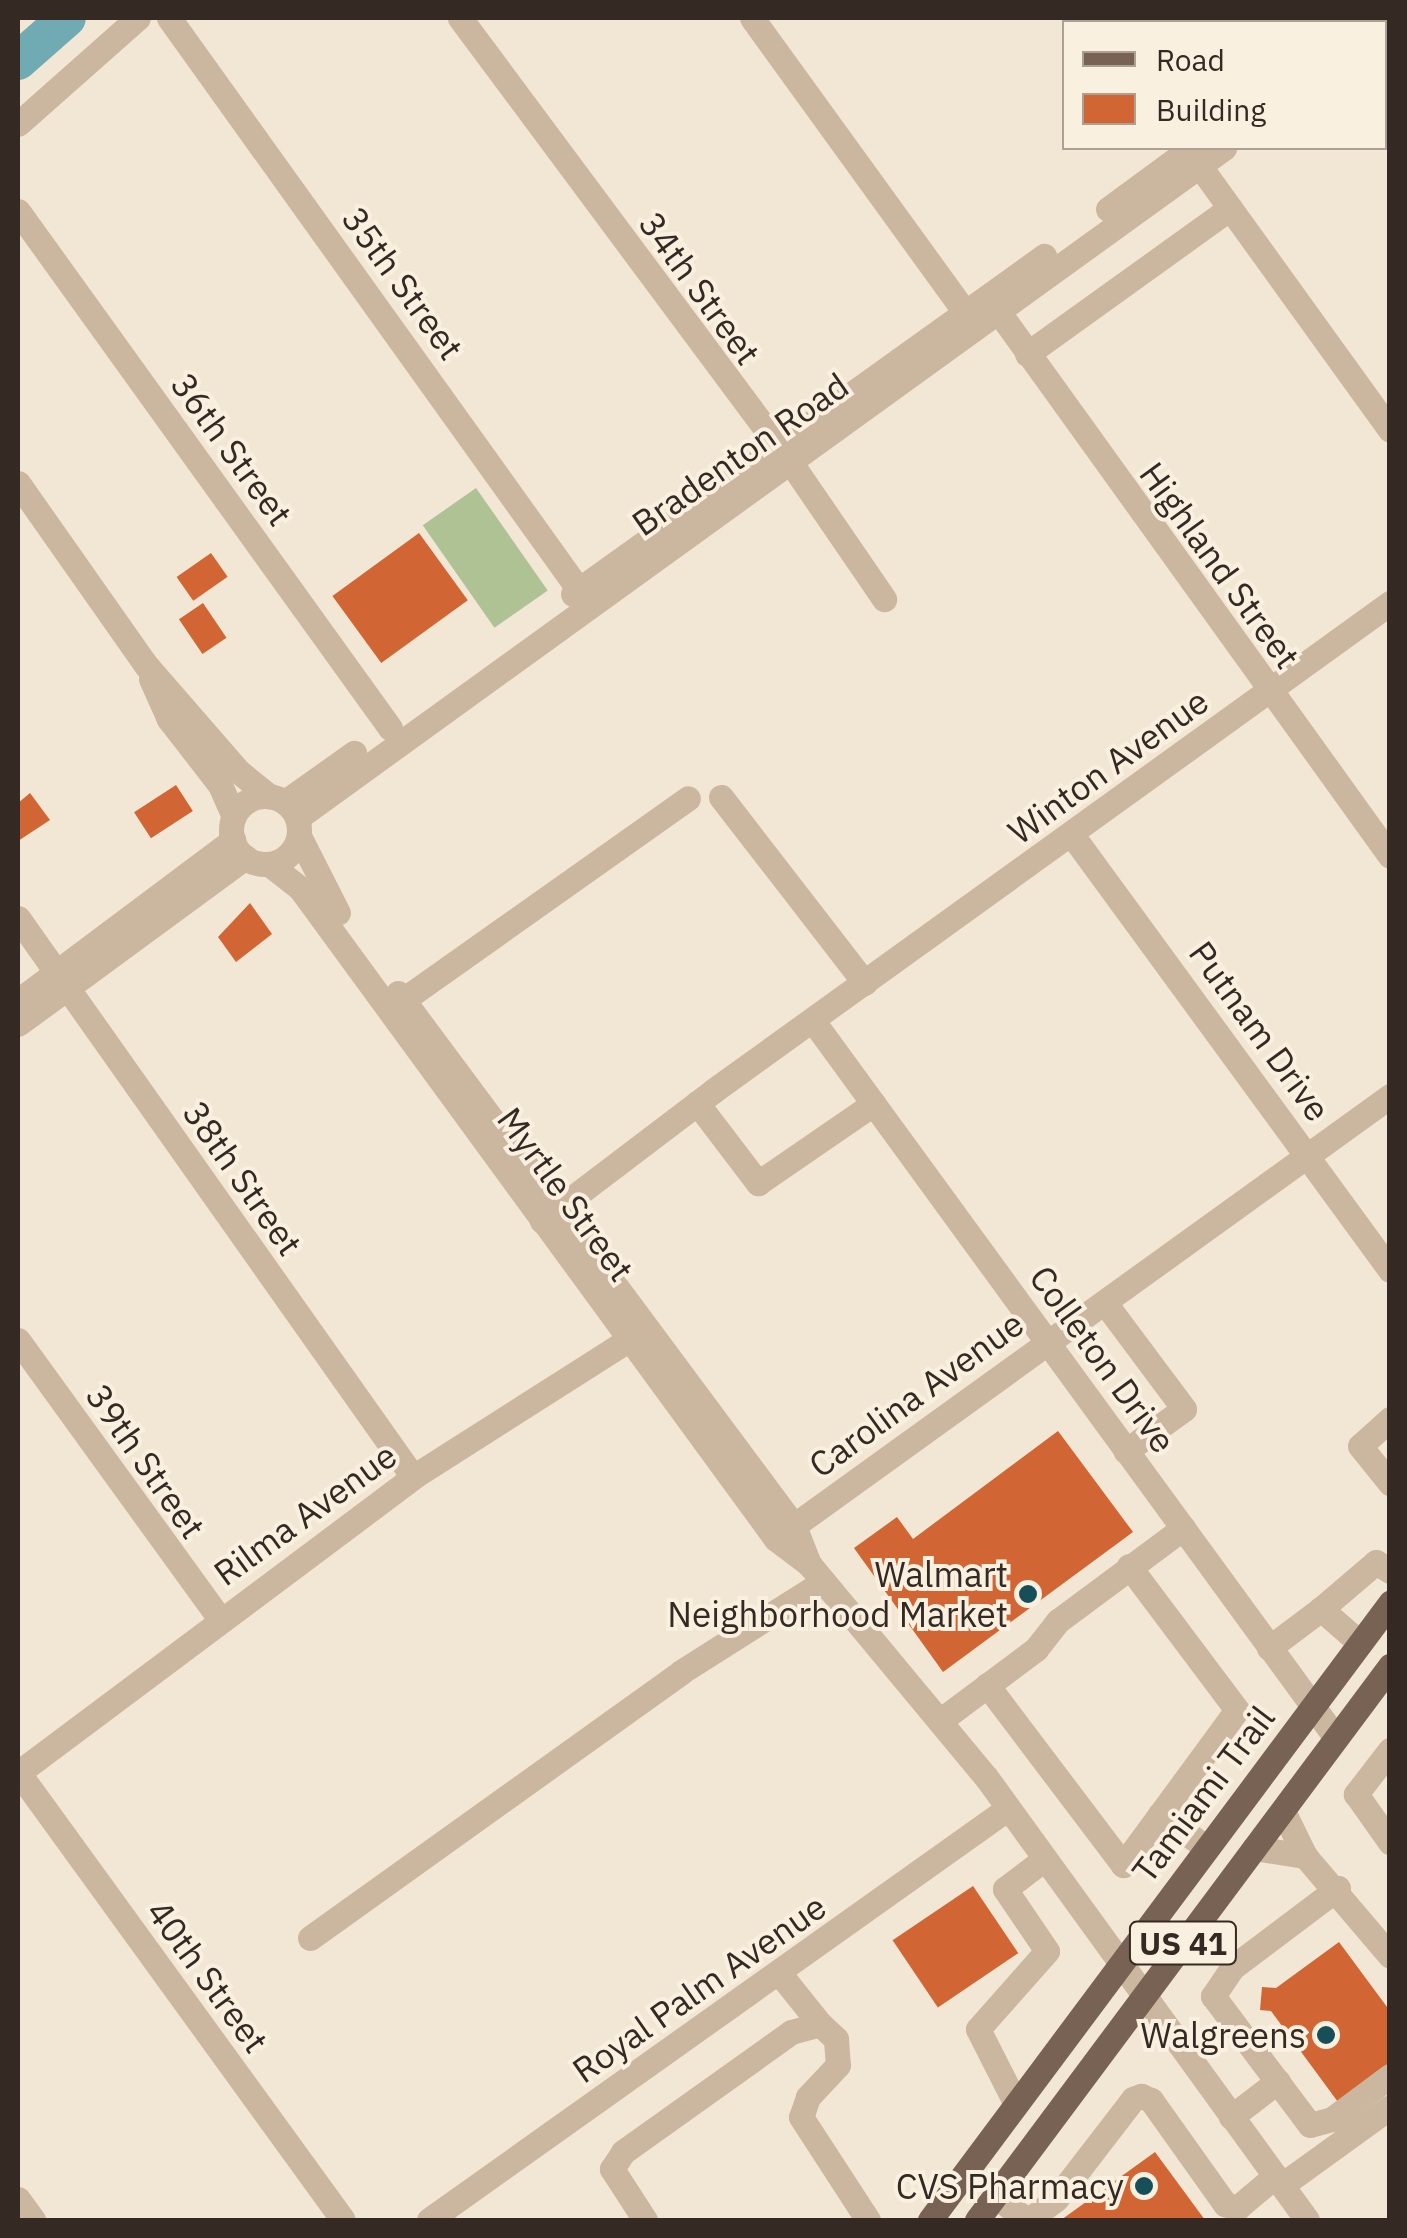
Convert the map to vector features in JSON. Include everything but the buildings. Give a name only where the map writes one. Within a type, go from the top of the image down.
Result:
[{"type":"main road","name":"Tamiami Trail","points":[[930,2220],[1390,1603]]},
{"type":"main road","name":"Tamiami Trail","points":[[977,2220],[1390,1666]]},
{"type":"street","points":[[18,124],[138,18]]},
{"type":"street","name":"35th Street","points":[[169,18],[579,590]]},
{"type":"street","name":"34th Street","points":[[460,18],[884,599]]},
{"type":"street","points":[[752,18],[964,312]]},
{"type":"street","points":[[1191,152],[1390,430]]},
{"type":"street","name":"Bradenton Road","points":[[245,844],[245,803],[288,813],[782,455],[964,312],[1191,152]]},
{"type":"street","name":"Bradenton Road","points":[[245,844],[286,858],[288,813],[390,728],[579,590],[998,311],[1191,152]]},
{"type":"street","points":[[1026,354],[1230,208]]},
{"type":"street","name":"36th Street","points":[[18,211],[390,728]]},
{"type":"street","name":"Highland Street","points":[[998,311],[1269,693],[1390,856]]},
{"type":"street","name":"Myrtle Street","points":[[18,483],[146,665],[238,770],[288,813],[324,895],[403,1000],[637,1335],[816,1573],[940,1720],[1008,1809],[1307,2220]]},
{"type":"street","name":"Winton Avenue","points":[[551,1215],[696,1103],[1072,836],[1390,603]]},
{"type":"street","name":"Myrtle Street","points":[[146,665],[169,719],[220,785],[245,844],[300,888],[551,1215]]},
{"type":"street","points":[[721,797],[865,983]]},
{"type":"street","points":[[403,1000],[688,798]]},
{"type":"street","name":"Putnam Drive","points":[[1072,836],[1390,1270]]},
{"type":"street","name":"Bradenton Road","points":[[18,1001],[60,980],[245,844]]},
{"type":"street","name":"38th Street","points":[[18,918],[413,1478]]},
{"type":"street","name":"Bradenton Road","points":[[18,1024],[60,980]]},
{"type":"street","name":"Colleton Drive","points":[[812,1021],[1336,1738]]},
{"type":"street","name":"Carolina Avenue","points":[[785,1532],[1390,1096]]},
{"type":"street","points":[[696,1103],[758,1183],[873,1104]]},
{"type":"street","points":[[1106,1302],[1184,1409],[1126,1451]]},
{"type":"street","name":"Rilma Avenue","points":[[18,1773],[413,1478],[637,1335]]},
{"type":"street","name":"39th Street","points":[[18,1340],[220,1620]]},
{"type":"street","points":[[1390,1419],[1360,1446],[1390,1483]]},
{"type":"street","points":[[940,1720],[987,1686],[1128,1566],[1183,1528]]},
{"type":"street","points":[[1269,1648],[1376,1562],[1390,1570]]},
{"type":"street","points":[[987,1686],[1123,1865],[1236,1710],[1128,1566]]},
{"type":"street","points":[[310,1938],[816,1573]]},
{"type":"street","points":[[1321,1610],[1360,1642]]},
{"type":"street","points":[[1356,1794],[1390,1750]]},
{"type":"street","points":[[1356,1794],[1390,1770]]},
{"type":"street","name":"40th Street","points":[[18,1773],[343,2220]]},
{"type":"street","points":[[1356,1794],[1390,1842]]},
{"type":"street","name":"Royal Palm Avenue","points":[[428,2220],[1008,1809]]},
{"type":"street","points":[[1283,1811],[1306,1856],[1387,1947]]},
{"type":"street","points":[[1160,1814],[1207,1848]]},
{"type":"street","points":[[1254,1848],[1306,1856]]},
{"type":"street","points":[[1016,2104],[978,2029],[1047,1951],[1005,1890],[1044,1860]]},
{"type":"street","points":[[1338,1888],[1232,1968],[1213,1996],[1310,2125],[1332,2119],[1390,2076]]},
{"type":"street","points":[[780,1974],[836,2039],[838,2065],[808,2097],[801,2117],[868,2220]]},
{"type":"street","points":[[645,2220],[612,2169],[623,2152],[791,2032],[820,2024]]},
{"type":"street","points":[[1231,2116],[1278,2080]]},
{"type":"street","points":[[995,2196],[1028,2220],[1056,2199],[1132,2098],[1151,2100],[1226,2204],[1237,2208],[1390,2107]]},
{"type":"street","points":[[18,2199],[33,2220]]},
{"type":"green space","points":[[476,488],[548,590],[494,628],[423,525]]},
{"type":"waterway","points":[[18,61],[67,18]]},
{"type":"place","name":"Walmart Neighborhood Market","points":[[1028,1594]]},
{"type":"place","name":"Walgreens","points":[[1326,2035]]},
{"type":"place","name":"CVS Pharmacy","points":[[1144,2186]]}]
